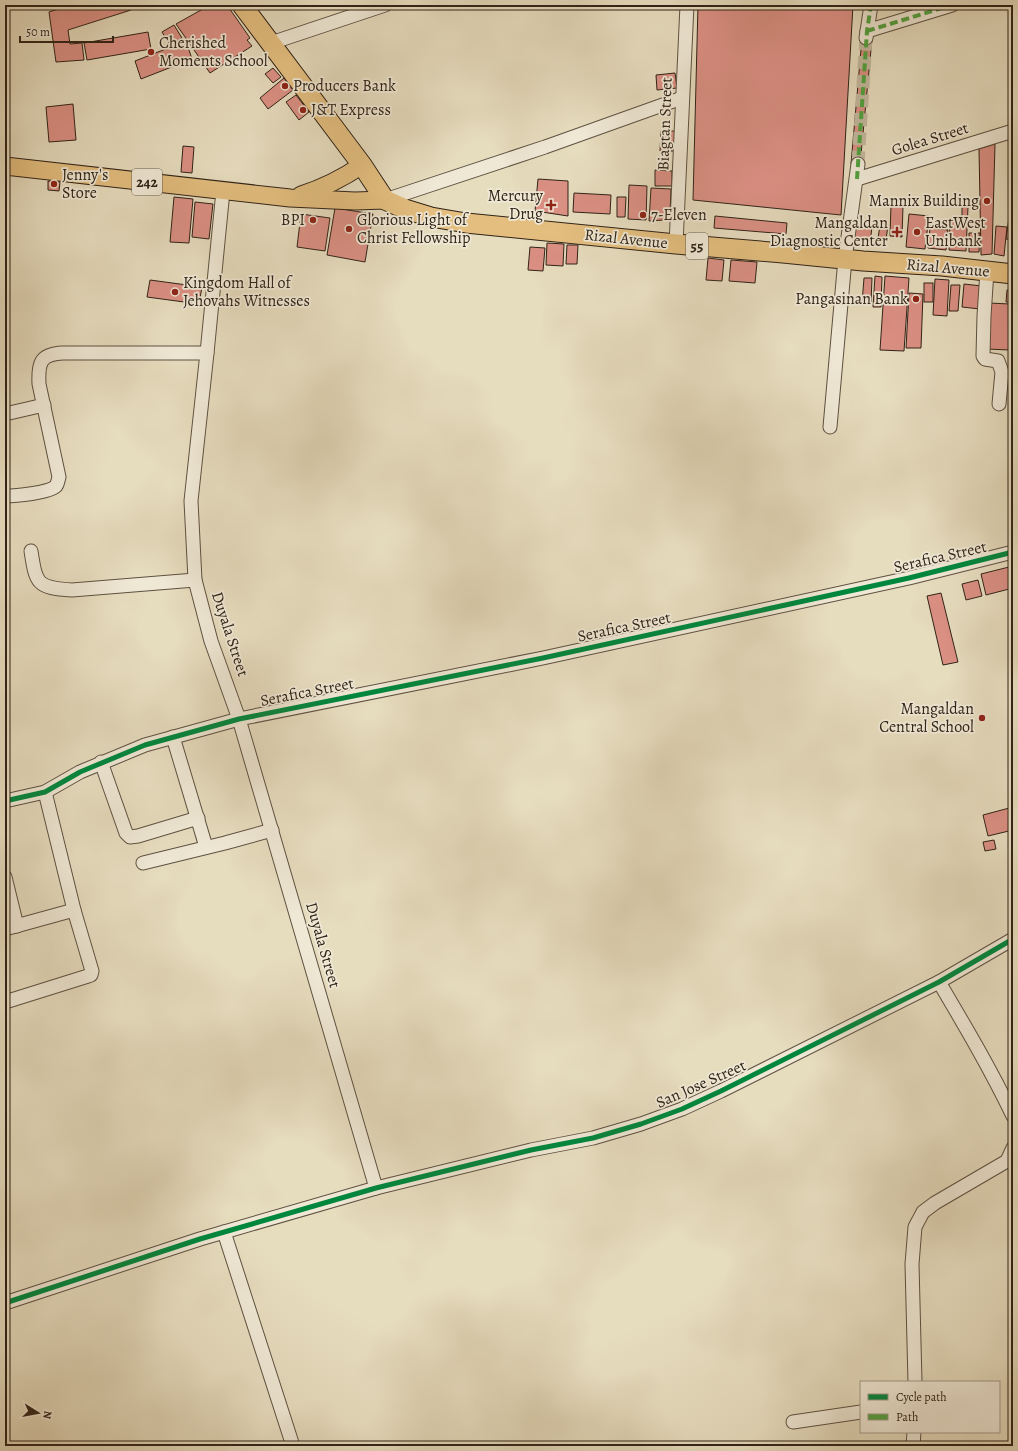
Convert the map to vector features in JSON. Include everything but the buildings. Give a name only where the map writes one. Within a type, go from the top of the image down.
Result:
[{"type":"highway","points":[[242,5],[362,165],[385,200]]},
{"type":"highway","name":"Rizal Avenue","points":[[385,200],[405,210],[431,217],[466,223],[676,244],[1013,274]]},
{"type":"main road","name":"242","points":[[290,198],[320,189],[340,179],[362,165]]},
{"type":"main road","name":"242","points":[[5,166],[290,198],[355,201],[385,200]]},
{"type":"street","points":[[271,43],[385,5]]},
{"type":"street","name":"Biagtan Street","points":[[676,244],[679,208],[682,98],[687,5]]},
{"type":"street","points":[[871,5],[867,35],[952,5]]},
{"type":"street","points":[[385,200],[545,147],[682,98]]},
{"type":"street","name":"Golea Street","points":[[856,179],[1013,131]]},
{"type":"street","points":[[830,427],[845,259],[858,164]]},
{"type":"street","name":"Duyala Street","points":[[223,191],[191,501],[195,580],[211,641],[239,719],[376,1188]]},
{"type":"street","points":[[987,271],[983,356],[985,359],[998,361],[1002,372],[999,404]]},
{"type":"street","points":[[5,496],[46,491],[56,486],[58,482],[59,477],[39,384],[38,371],[40,362],[45,357],[53,353],[207,352]]},
{"type":"street","points":[[5,414],[44,406]]},
{"type":"street","points":[[31,551],[34,572],[39,581],[46,586],[56,589],[72,590],[195,580]]},
{"type":"street","name":"Serafica Street","points":[[5,802],[45,792],[101,762],[145,745],[239,719],[543,658],[901,580],[1013,552]]},
{"type":"street","points":[[172,737],[206,847]]},
{"type":"street","points":[[101,762],[126,833],[130,837],[198,818]]},
{"type":"street","points":[[5,1002],[91,975],[92,967],[74,910],[45,792]]},
{"type":"street","points":[[143,863],[272,830]]},
{"type":"street","points":[[5,877],[11,927],[74,910]]},
{"type":"street","name":"San Jose Street","points":[[5,1303],[224,1232],[376,1188],[532,1150],[593,1138],[641,1124],[682,1109],[721,1091],[939,982],[1013,939]]},
{"type":"street","points":[[939,982],[972,1037],[1013,1116]]},
{"type":"street","points":[[915,1381],[912,1264],[915,1227],[924,1212],[935,1202],[1007,1161],[1013,1148]]},
{"type":"street","points":[[224,1232],[293,1446]]},
{"type":"street","points":[[793,1422],[860,1412]]},
{"type":"street","points":[[913,1446],[914,1433]]},
{"type":"tunnel","points":[[858,164],[866,38]]},
{"type":"marked path","points":[[857,179],[867,31],[871,5]]},
{"type":"marked path","points":[[867,31],[952,5]]},
{"type":"cycle path","points":[[5,801],[45,792],[80,772],[145,745],[239,719],[543,658],[909,578],[1013,552]]},
{"type":"cycle path","points":[[5,1303],[200,1239],[376,1188],[531,1150],[593,1138],[641,1124],[682,1109],[721,1091],[939,982],[1013,939]]},
{"type":"place","name":"Cherished Moments School","points":[[151,52]]},
{"type":"place","name":"Producers Bank","points":[[285,86]]},
{"type":"place","name":"J&T Express","points":[[303,110]]},
{"type":"place","name":"Jenny's Store","points":[[54,184]]},
{"type":"place","name":"Mannix Building","points":[[987,201]]},
{"type":"place","name":"Mercury Drug","points":[[551,205]]},
{"type":"place","name":"7-Eleven","points":[[643,215]]},
{"type":"place","name":"BPI","points":[[313,220]]},
{"type":"place","name":"Glorious Light of Christ Fellowship","points":[[349,229]]},
{"type":"place","name":"Mangaldan Diagnostic Center","points":[[897,232]]},
{"type":"place","name":"EastWest Unibank","points":[[917,232]]},
{"type":"place","name":"Kingdom Hall of Jehovahs Witnesses","points":[[175,292]]},
{"type":"place","name":"Pangasinan Bank","points":[[916,299]]},
{"type":"place","name":"Mangaldan Central School","points":[[982,718]]}]
